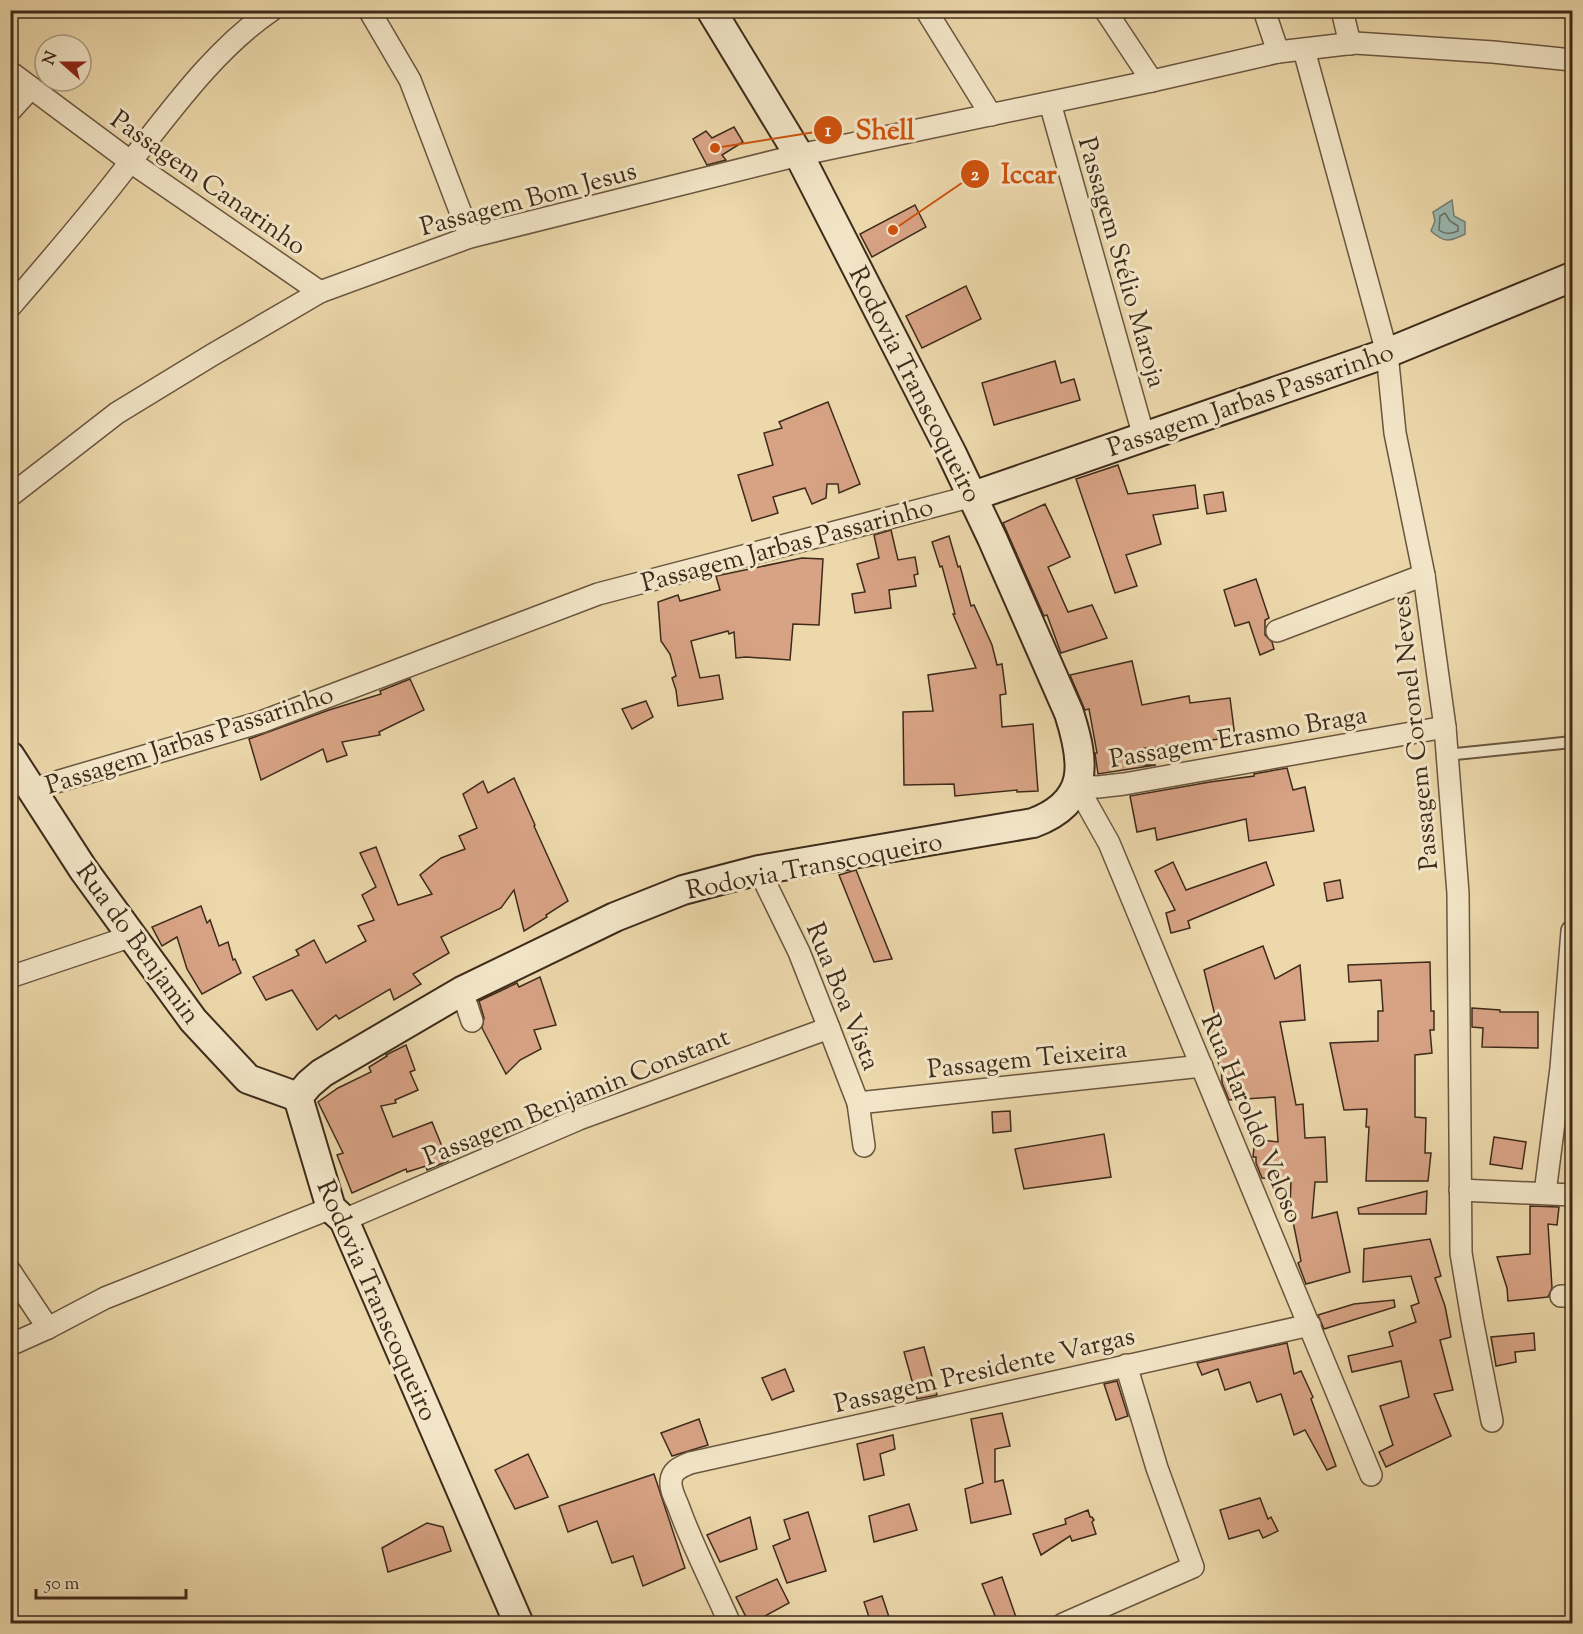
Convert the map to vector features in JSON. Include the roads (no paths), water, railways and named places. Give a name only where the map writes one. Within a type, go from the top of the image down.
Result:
[{"type":"main road","name":"Rodovia Transcoqueiro","points":[[519,1623],[338,1214],[298,1097],[322,1073],[462,991],[615,917],[674,894],[759,870],[1033,823],[1050,816],[1064,806],[1077,786],[1080,764],[1078,742],[1069,713],[973,496],[799,154],[711,10]]},
{"type":"main road","name":"Passagem Jarbas Passarinho","points":[[973,496],[1388,353],[1572,277]]},
{"type":"main road","name":"Rua do Benjamin","points":[[10,756],[23,785],[193,1020],[248,1079],[298,1097]]},
{"type":"street","points":[[10,307],[78,229],[179,100],[210,65],[272,10]]},
{"type":"street","points":[[369,10],[410,80],[470,237]]},
{"type":"street","points":[[926,10],[991,115]]},
{"type":"street","points":[[1105,10],[1152,81]]},
{"type":"street","points":[[1264,10],[1278,52]]},
{"type":"street","points":[[1342,10],[1350,44]]},
{"type":"street","points":[[799,154],[1050,103],[1278,52],[1350,44],[1493,52],[1572,60]]},
{"type":"street","name":"Passagem Coronel Neves","points":[[1304,50],[1388,353],[1395,433],[1424,575],[1444,727],[1458,893],[1461,1253],[1492,1421]]},
{"type":"street","name":"Passagem Canarinho","points":[[10,72],[131,162],[320,292]]},
{"type":"street","points":[[10,111],[31,88]]},
{"type":"street","name":"Passagem Stélio Maroja","points":[[1050,103],[1144,437]]},
{"type":"street","name":"Passagem Bom Jesus","points":[[10,496],[117,413],[320,292],[470,237],[799,154]]},
{"type":"street","name":"Passagem Jarbas Passarinho","points":[[23,785],[261,722],[598,594],[973,496]]},
{"type":"street","points":[[1277,631],[1424,575]]},
{"type":"street","name":"Passagem Erasmo Braga","points":[[1077,786],[1098,787],[1124,784],[1444,727]]},
{"type":"street","name":"Rua Haroldo Veloso","points":[[1077,786],[1109,843],[1371,1475]]},
{"type":"street","name":"Rua Boa Vista","points":[[759,870],[799,952],[858,1103],[864,1146]]},
{"type":"street","points":[[1545,1193],[1561,1068],[1572,931]]},
{"type":"street","points":[[10,977],[132,936]]},
{"type":"street","points":[[462,991],[472,1021]]},
{"type":"street","name":"Passagem Benjamin Constant","points":[[10,1345],[105,1298],[338,1214],[579,1119],[829,1028]]},
{"type":"street","name":"Passagem Teixeira","points":[[858,1103],[1202,1066]]},
{"type":"street","points":[[1460,1190],[1572,1196]]},
{"type":"street","points":[[10,1271],[48,1328]]},
{"type":"street","name":"Passagem Presidente Vargas","points":[[730,1623],[687,1529],[671,1482],[673,1474],[679,1468],[690,1463],[1310,1325]]},
{"type":"street","points":[[1063,1623],[1193,1567],[1157,1467],[1126,1365]]},
{"type":"lane","points":[[1446,755],[1572,742]]},
{"type":"water","points":[[1452,200],[1454,216],[1465,222],[1465,234],[1447,240],[1431,231],[1435,221],[1433,212]]},
{"type":"place","name":"Shell","points":[[715,148]]},
{"type":"place","name":"Iccar","points":[[893,230]]}]
